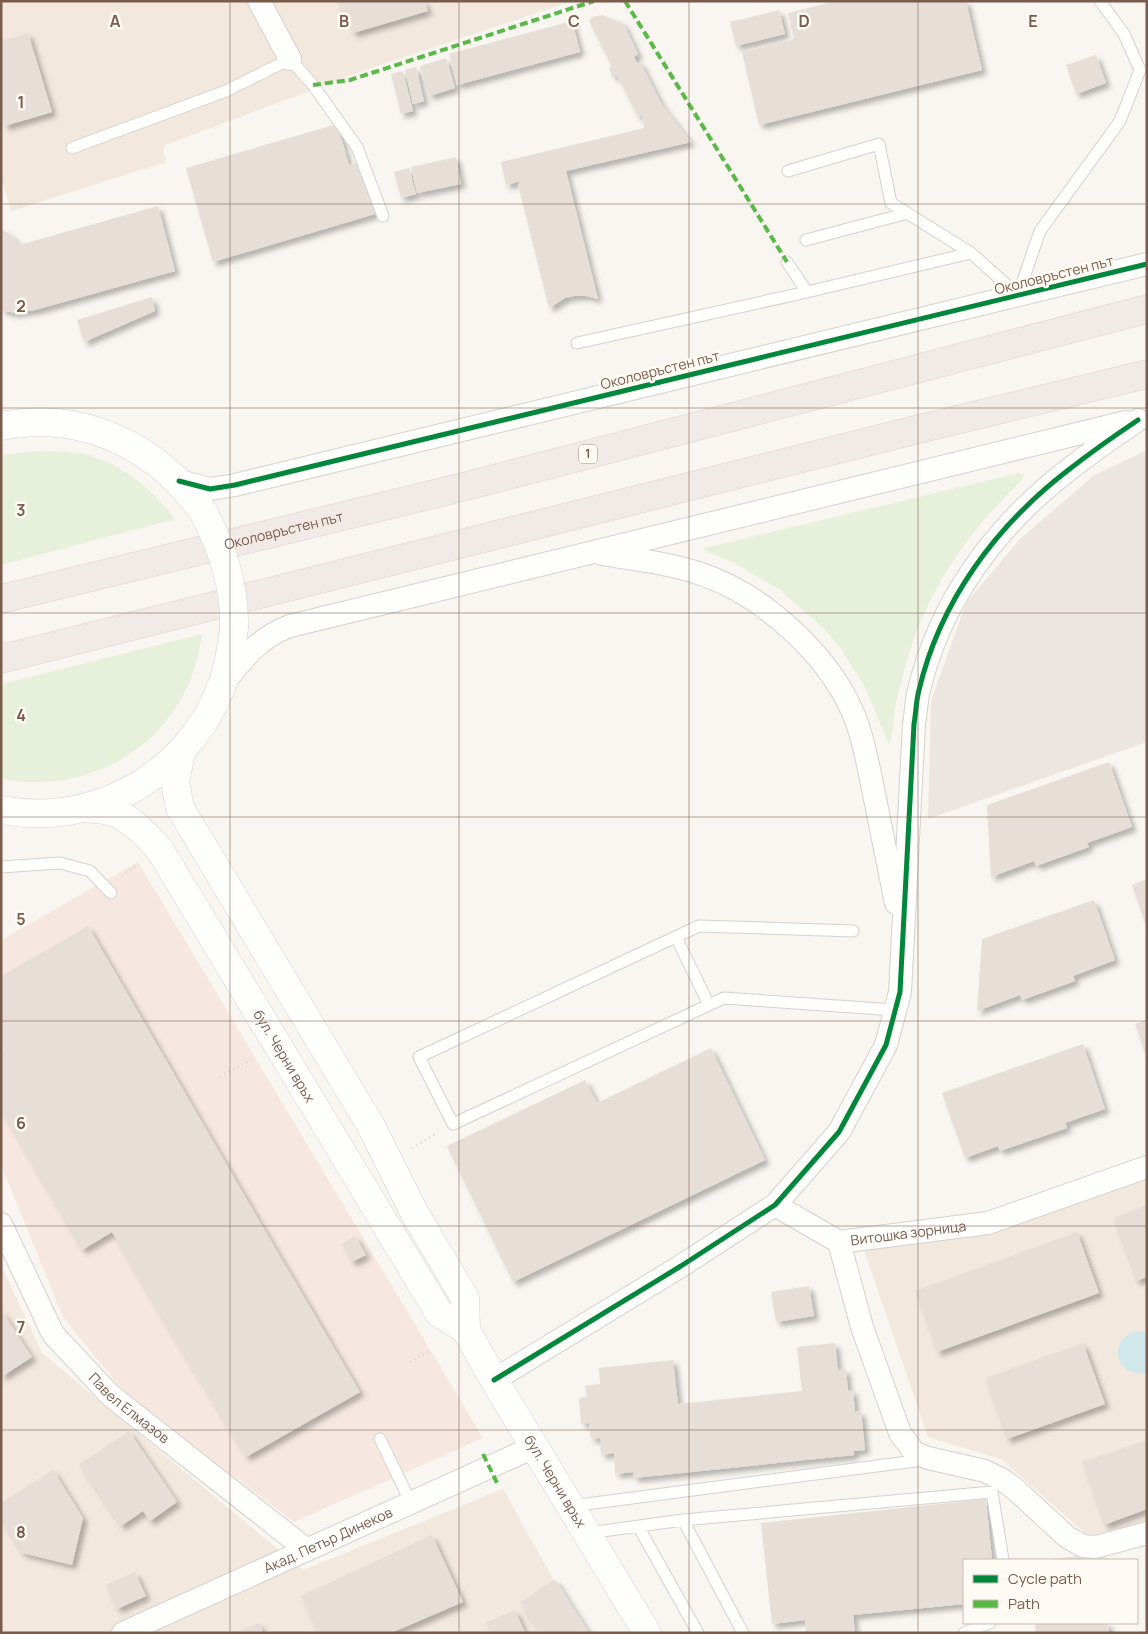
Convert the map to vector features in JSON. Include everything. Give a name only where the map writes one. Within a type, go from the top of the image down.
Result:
[{"type":"highway","name":"Околовръстен път","points":[[1,599],[468,486],[1147,309]]},
{"type":"highway","points":[[1,659],[897,434],[1147,374]]},
{"type":"main road","points":[[1,810],[56,814],[84,808],[105,802],[130,791],[160,771],[181,752],[201,728],[213,706],[222,687],[231,653],[234,628],[231,582],[226,560],[204,513],[179,482],[162,466],[142,452],[119,440],[77,426],[42,422],[3,425]]},
{"type":"main road","name":"бул. Черни връх","points":[[181,752],[175,782],[180,808],[371,1126],[415,1214],[465,1298],[466,1330],[534,1447],[647,1633]]},
{"type":"main road","name":"бул. Черни връх","points":[[84,808],[106,810],[124,818],[144,832],[160,850],[439,1313],[466,1330]]},
{"type":"street","points":[[259,1],[290,59]]},
{"type":"street","name":"Околовръстен път","points":[[179,482],[210,489],[235,485],[1147,264]]},
{"type":"street","points":[[222,687],[247,654],[258,643],[283,628],[1142,418]]},
{"type":"street","points":[[494,1380],[681,1266],[775,1205],[839,1132],[886,1045],[900,992],[914,724],[919,691],[930,652],[943,620],[959,589],[982,556],[1008,526],[1066,472],[1142,418]]},
{"type":"street","points":[[591,553],[655,562],[698,573],[731,586],[765,609],[807,646],[847,701],[866,750],[902,936]]},
{"type":"street","name":"Витошка зорница","points":[[930,1458],[914,1452],[900,1434],[862,1327],[839,1242],[988,1223],[1147,1167]]},
{"type":"street","points":[[775,1205],[839,1242]]},
{"type":"street","name":"Павел Елмазов","points":[[1,1224],[53,1334],[104,1389],[307,1550]]},
{"type":"street","name":"Акад. Петър Динеков","points":[[123,1633],[534,1447]]},
{"type":"street","points":[[930,1458],[985,1471],[1003,1480],[1067,1537],[1084,1546],[1096,1547],[1147,1533]]},
{"type":"lane","points":[[788,171],[879,144],[891,203],[971,254],[1018,295],[1040,231],[1120,120],[1140,70],[1124,34],[1100,1]]},
{"type":"lane","points":[[72,148],[226,91],[290,59],[314,84],[357,147],[383,216]]},
{"type":"lane","points":[[806,240],[908,213]]},
{"type":"lane","points":[[578,343],[971,254]]},
{"type":"lane","points":[[787,262],[808,292]]},
{"type":"lane","points":[[1,867],[60,863],[90,871],[108,891]]},
{"type":"lane","points":[[853,931],[699,926],[419,1057],[453,1124],[724,998],[895,1010]]},
{"type":"lane","points":[[676,937],[709,1005]]},
{"type":"lane","points":[[380,1439],[411,1503]]},
{"type":"lane","points":[[571,1506],[930,1458]]},
{"type":"lane","points":[[588,1533],[683,1520],[992,1492],[1003,1559]]},
{"type":"lane","points":[[683,1520],[743,1633]]},
{"type":"lane","points":[[638,1526],[698,1633]]},
{"type":"lane","points":[[964,1633],[987,1624]]},
{"type":"path","points":[[108,891],[144,860]]},
{"type":"path","points":[[220,1078],[254,1058]]},
{"type":"path","points":[[405,1152],[453,1124]]},
{"type":"path","points":[[410,1362],[430,1350]]},
{"type":"shaded area","points":[[1,1],[573,1],[368,69],[163,146],[166,162],[11,211],[1,177]]},
{"type":"shaded area","points":[[1147,450],[1147,742],[928,819],[931,701],[966,603],[1020,539],[1093,476]]},
{"type":"shaded area","points":[[138,862],[483,1438],[294,1522],[123,1391],[63,1317],[1,1165],[1,940]]},
{"type":"shaded area","points":[[1147,1167],[1147,1526],[1119,1535],[1086,1534],[1001,1459],[928,1437],[864,1250]]},
{"type":"shaded area","points":[[1,1265],[42,1353],[303,1570],[503,1489],[583,1633],[1,1633]]},
{"type":"green space","points":[[37,451],[79,453],[108,462],[133,477],[145,487],[175,519],[1,565],[1,455]]},
{"type":"green space","points":[[1019,473],[1024,475],[1022,480],[1002,500],[967,542],[937,587],[925,611],[906,664],[896,702],[893,732],[889,745],[866,689],[839,646],[822,627],[780,590],[734,563],[704,550],[705,548]]},
{"type":"green space","points":[[202,634],[194,670],[179,702],[159,729],[134,751],[105,768],[72,778],[38,782],[1,779],[1,684]]},
{"type":"water","points":[[1140,1331],[1147,1332],[1147,1373],[1136,1373],[1127,1369],[1121,1363],[1118,1356],[1118,1348],[1122,1340],[1129,1334]]},
{"type":"building","points":[[337,1],[424,1],[428,11],[353,33]]},
{"type":"building","points":[[836,1],[966,1],[982,70],[759,125],[742,52],[794,39],[788,13]]},
{"type":"building","points":[[779,10],[785,34],[736,46],[730,22]]},
{"type":"building","points":[[602,15],[623,23],[638,54],[634,57],[637,63],[640,62],[662,105],[691,142],[566,171],[598,299],[574,296],[565,298],[549,308],[518,184],[521,181],[506,185],[501,162],[644,128],[642,115],[638,117],[617,75],[613,77],[609,68],[612,66],[589,21],[592,17]]},
{"type":"building","points":[[572,21],[580,52],[457,85],[449,54]]},
{"type":"building","points":[[28,33],[52,112],[5,126],[1,117],[1,41]]},
{"type":"building","points":[[1096,55],[1106,83],[1076,94],[1066,65]]},
{"type":"building","points":[[446,58],[455,88],[429,96],[420,66]]},
{"type":"building","points":[[416,67],[424,101],[413,104],[405,70]]},
{"type":"building","points":[[403,71],[413,111],[401,114],[391,74]]},
{"type":"building","points":[[337,124],[349,165],[360,162],[375,214],[213,262],[186,168]]},
{"type":"building","points":[[456,157],[461,184],[417,193],[411,167]]},
{"type":"building","points":[[409,168],[416,194],[401,198],[394,172]]},
{"type":"building","points":[[158,206],[175,271],[35,310],[15,313],[1,310],[1,229],[11,235],[19,245]]},
{"type":"building","points":[[152,297],[155,311],[84,342],[77,320]]},
{"type":"building","points":[[1109,762],[1132,827],[1087,843],[1089,847],[1036,866],[1034,861],[991,877],[987,805]]},
{"type":"building","points":[[1147,879],[1147,926],[1146,926],[1132,885]]},
{"type":"building","points":[[1094,900],[1115,960],[1073,976],[1075,981],[1022,1000],[1020,995],[977,1011],[982,939]]},
{"type":"building","points":[[88,926],[360,1392],[246,1457],[112,1232],[82,1250],[1,1110],[1,1051],[4,1049],[1,1045],[1,976]]},
{"type":"building","points":[[1147,1020],[1147,1055],[1146,1055],[1135,1024]]},
{"type":"building","points":[[1083,1044],[1105,1109],[1065,1123],[1067,1128],[1000,1151],[998,1146],[965,1158],[942,1093]]},
{"type":"building","points":[[711,1048],[765,1160],[513,1282],[447,1146],[585,1080],[597,1103]]},
{"type":"building","points":[[1147,1205],[1147,1277],[1136,1281],[1113,1218]]},
{"type":"building","points":[[1077,1232],[1099,1293],[937,1352],[915,1291]]},
{"type":"building","points":[[355,1236],[366,1255],[352,1262],[342,1244]]},
{"type":"building","points":[[809,1286],[814,1316],[776,1322],[771,1292]]},
{"type":"building","points":[[1,1310],[32,1357],[1,1377]]},
{"type":"building","points":[[835,1343],[838,1370],[846,1369],[848,1391],[853,1390],[855,1412],[861,1411],[865,1450],[854,1451],[854,1455],[634,1478],[633,1472],[615,1474],[614,1453],[601,1455],[600,1438],[591,1439],[589,1423],[581,1424],[579,1398],[587,1397],[585,1386],[600,1384],[599,1368],[673,1360],[678,1404],[802,1391],[797,1347]]},
{"type":"building","points":[[1083,1343],[1105,1404],[1007,1439],[985,1378]]},
{"type":"building","points":[[129,1431],[177,1502],[150,1521],[143,1511],[121,1526],[79,1464]]},
{"type":"building","points":[[1147,1440],[1147,1509],[1104,1525],[1082,1462]]},
{"type":"building","points":[[53,1470],[83,1518],[72,1565],[22,1553],[1,1520],[1,1503]]},
{"type":"building","points":[[986,1499],[992,1559],[963,1559],[963,1604],[853,1615],[855,1633],[806,1633],[805,1620],[772,1624],[761,1523]]},
{"type":"building","points":[[432,1535],[463,1602],[391,1633],[318,1633],[301,1596]]},
{"type":"building","points":[[1100,1554],[1100,1559],[1051,1559]]},
{"type":"building","points":[[135,1572],[146,1596],[117,1609],[106,1585]]},
{"type":"building","points":[[555,1579],[589,1633],[539,1633],[520,1602]]},
{"type":"building","points":[[515,1610],[525,1633],[490,1633],[486,1623]]},
{"type":"building","points":[[259,1623],[263,1633],[235,1633]]},
{"type":"building","points":[[1035,1624],[1108,1624],[1109,1633],[1036,1633]]},
{"type":"marked path","points":[[313,85],[350,80],[594,1]]},
{"type":"marked path","points":[[625,1],[787,262]]},
{"type":"marked path","points":[[483,1454],[498,1485]]},
{"type":"cycle path","points":[[179,481],[210,489],[235,485],[1147,264]]},
{"type":"cycle path","points":[[494,1380],[681,1266],[775,1205],[839,1132],[886,1045],[900,992],[914,724],[917,698],[928,657],[941,626],[956,596],[974,568],[1017,516],[1067,471],[1138,420]]}]
